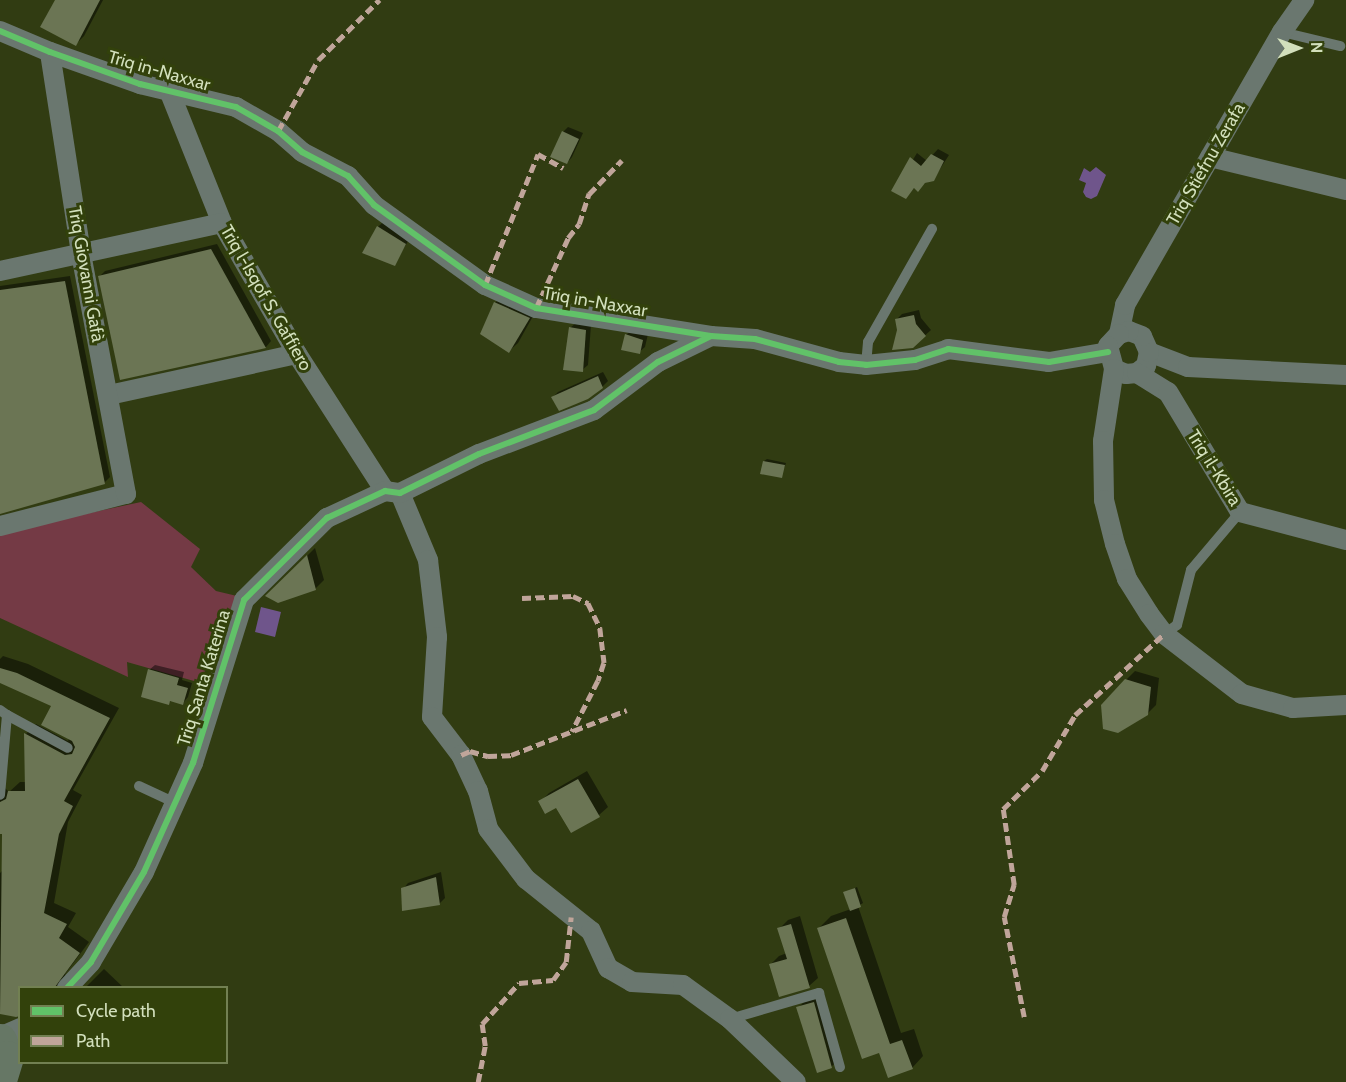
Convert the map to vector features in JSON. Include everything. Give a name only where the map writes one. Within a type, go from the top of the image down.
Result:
[{"type":"highway","points":[[0,1039],[8,1066]]},
{"type":"street","name":"Triq Stiefnu Zerafa","points":[[1119,333],[1125,305],[1282,32],[1304,0]]},
{"type":"street","name":"Triq in-Naxxar","points":[[0,31],[50,52],[170,93],[236,107],[261,120],[302,152],[348,176],[374,205],[485,285],[536,308],[711,336],[755,339],[839,362],[866,365],[915,360],[948,349],[1049,362],[1111,360]]},
{"type":"street","name":"Triq Giovanni Gafà","points":[[0,526],[126,494],[81,253],[50,52]]},
{"type":"street","name":"Triq l-Isqof S. Gaffiero","points":[[170,93],[222,223],[297,354],[393,492],[428,560],[437,638],[432,717],[460,755],[478,791],[488,829],[526,879],[591,932],[608,968],[632,982],[683,985],[730,1019],[796,1082]]},
{"type":"street","points":[[1210,157],[1346,190]]},
{"type":"street","points":[[0,271],[222,223]]},
{"type":"street","points":[[1111,360],[1126,374],[1137,373],[1146,366],[1149,352],[1142,336],[1129,331],[1119,333],[1108,346],[1111,360],[1103,441],[1104,500],[1127,579],[1164,634],[1242,694],[1293,708],[1346,705]]},
{"type":"street","name":"Triq Santa Katerina","points":[[68,986],[91,962],[144,872],[174,802],[194,763],[244,600],[327,518],[479,454],[594,410],[658,362],[711,336]]},
{"type":"street","points":[[1149,352],[1188,367],[1346,375]]},
{"type":"street","points":[[109,395],[297,354]]},
{"type":"street","name":"Triq il-Kbira","points":[[1137,373],[1168,392],[1240,512],[1346,540]]},
{"type":"street","points":[[0,1039],[18,1030]]},
{"type":"lane","points":[[1282,32],[1340,46]]},
{"type":"lane","points":[[866,365],[868,342],[932,229]]},
{"type":"lane","points":[[1164,634],[1177,625],[1191,570],[1240,512]]},
{"type":"lane","points":[[0,795],[4,712],[68,748]]},
{"type":"lane","points":[[139,786],[174,802]]},
{"type":"lane","points":[[730,1019],[819,993],[840,1067]]},
{"type":"shaded area","points":[[1096,167],[1106,175],[1097,196],[1091,199],[1083,192],[1086,183],[1079,180],[1084,168],[1090,172]]},
{"type":"shaded area","points":[[141,502],[200,549],[191,567],[216,591],[237,596],[217,662],[207,664],[201,683],[127,662],[128,677],[0,618],[0,532]]},
{"type":"shaded area","points":[[261,607],[281,612],[275,637],[255,632]]},
{"type":"building","points":[[55,0],[100,0],[76,46],[40,27]]},
{"type":"building","points":[[562,131],[579,139],[567,164],[550,157]]},
{"type":"building","points":[[931,154],[944,161],[934,181],[925,183],[918,192],[914,188],[906,199],[891,191],[910,157],[921,166]]},
{"type":"building","points":[[377,226],[406,244],[395,266],[362,253]]},
{"type":"building","points":[[211,249],[266,348],[120,380],[98,276]]},
{"type":"building","points":[[65,281],[105,484],[0,514],[0,290]]},
{"type":"building","points":[[494,302],[530,318],[509,353],[480,334]]},
{"type":"building","points":[[914,315],[916,324],[926,336],[913,348],[892,350],[897,330],[895,319]]},
{"type":"building","points":[[569,327],[586,330],[583,372],[563,370]]},
{"type":"building","points":[[625,334],[643,340],[640,354],[621,350]]},
{"type":"building","points":[[598,376],[603,388],[588,399],[559,411],[551,397]]},
{"type":"building","points":[[763,461],[785,465],[782,478],[760,474]]},
{"type":"building","points":[[307,555],[316,590],[278,603],[265,596]]},
{"type":"building","points":[[0,668],[17,673],[110,718],[64,801],[73,806],[59,834],[44,913],[67,924],[59,938],[80,953],[56,986],[18,986],[18,1016],[16,1017],[0,1014],[2,834],[0,834],[0,802],[6,799],[8,791],[25,791],[24,733],[65,755],[72,754],[75,747],[72,741],[41,725],[51,706],[0,683]]},
{"type":"building","points":[[148,669],[179,678],[177,685],[188,688],[183,705],[170,701],[169,705],[141,697]]},
{"type":"building","points":[[1125,679],[1151,687],[1148,715],[1118,733],[1103,729],[1101,705]]},
{"type":"building","points":[[578,779],[600,817],[571,833],[556,808],[545,814],[538,801]]},
{"type":"building","points":[[436,877],[440,905],[402,911],[401,888]]},
{"type":"building","points":[[855,888],[861,907],[850,911],[843,892]]},
{"type":"building","points":[[846,918],[890,1044],[902,1040],[913,1069],[888,1078],[879,1053],[862,1059],[817,928]]},
{"type":"building","points":[[791,924],[810,988],[779,997],[769,964],[787,959],[777,928]]},
{"type":"building","points":[[814,1002],[832,1068],[817,1073],[796,1007]]},
{"type":"marked path","points":[[278,131],[318,60],[379,0]]},
{"type":"marked path","points":[[485,285],[538,154],[563,168]]},
{"type":"marked path","points":[[536,308],[568,238],[579,224],[589,194],[622,160]]},
{"type":"marked path","points":[[522,598],[573,596],[588,603],[600,628],[604,663],[598,681],[572,732]]},
{"type":"marked path","points":[[1024,1017],[1004,917],[1014,885],[1003,809],[1042,771],[1075,715],[1164,634]]},
{"type":"marked path","points":[[461,755],[470,751],[488,756],[511,755],[627,710]]},
{"type":"marked path","points":[[478,1082],[485,1046],[482,1024],[519,983],[553,980],[566,962],[571,917]]},
{"type":"cycle path","points":[[0,31],[50,52],[140,84],[236,107],[278,131],[302,152],[348,176],[374,205],[485,285],[536,308],[711,336],[755,339],[839,362],[866,365],[915,360],[948,349],[1049,362],[1108,352]]},
{"type":"cycle path","points":[[69,986],[91,962],[144,872],[193,763],[244,600],[327,518],[385,491],[400,493],[479,454],[594,410],[658,362],[711,336]]}]
